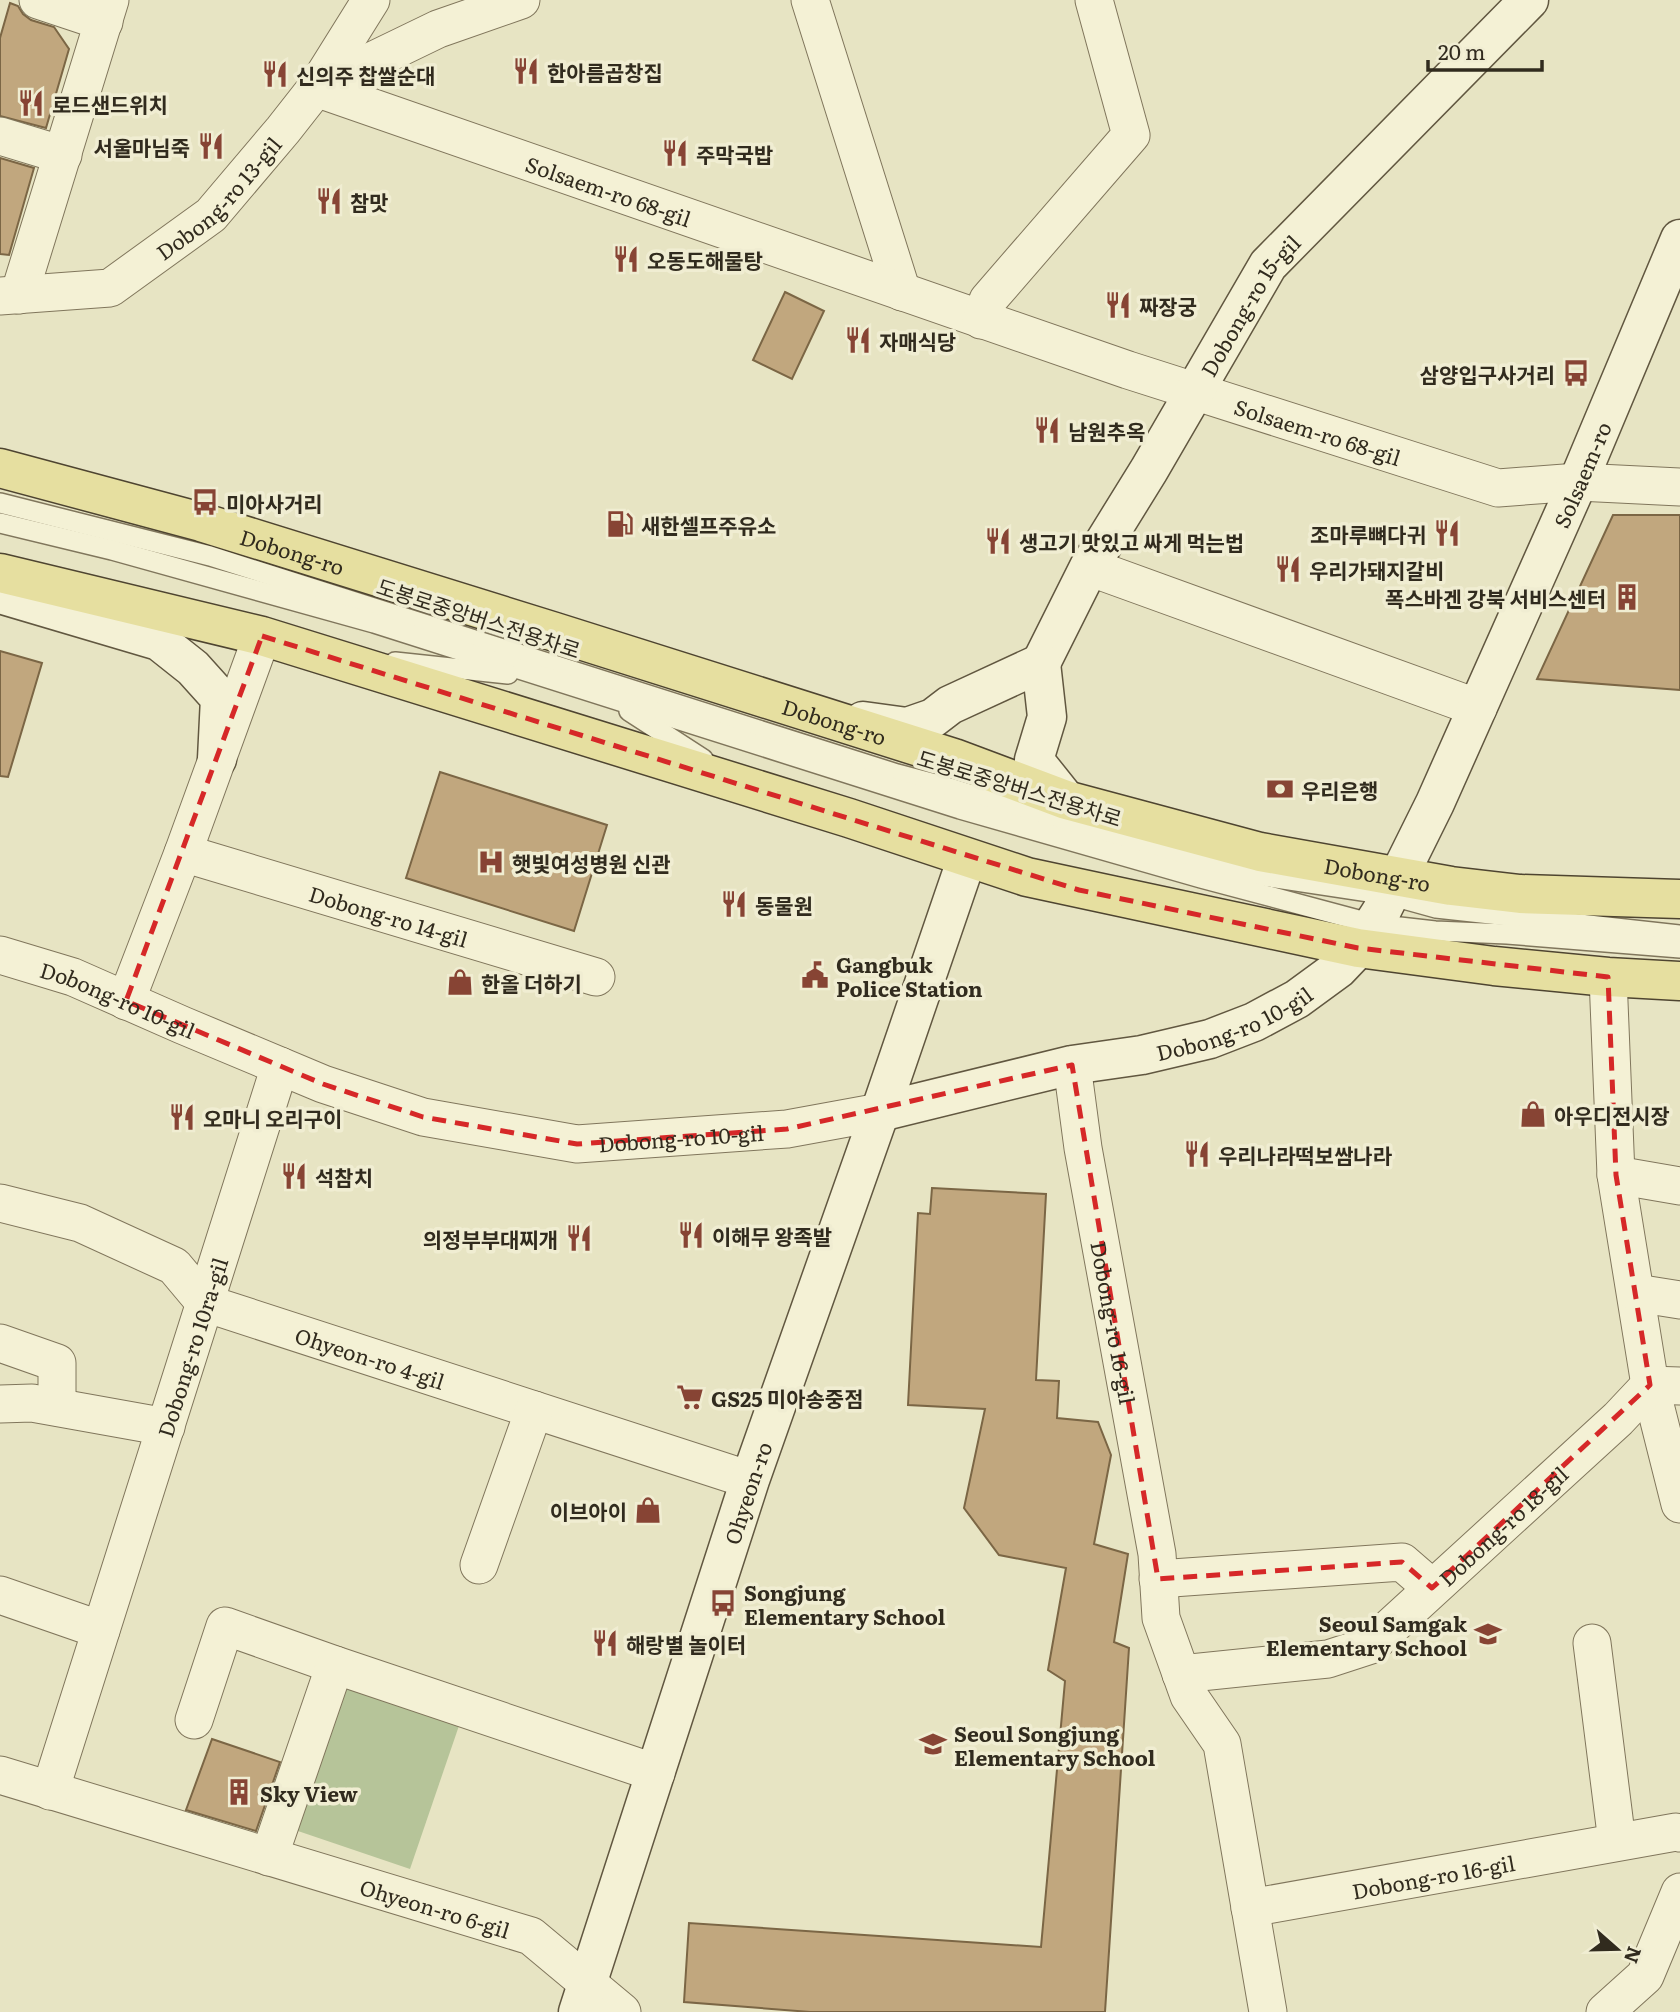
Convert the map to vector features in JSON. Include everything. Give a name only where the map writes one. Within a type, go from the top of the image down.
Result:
[{"type":"main road","name":"Dobong-ro 15-gil","points":[[1041,663],[1089,567],[1268,265],[1529,0]]},
{"type":"main road","name":"Solsaem-ro","points":[[1380,911],[1435,803],[1478,708],[1578,482],[1680,239]]},
{"type":"main road","name":"Dobong-ro","points":[[0,468],[201,522],[718,684],[822,733],[954,758],[1066,800],[1259,852],[1493,966],[1680,981]]},
{"type":"main road","name":"Dobong-ro","points":[[0,573],[262,636],[1066,887],[1380,911],[1451,886],[1520,894],[1680,899]]},
{"type":"main road","points":[[0,594],[159,641],[192,668],[220,698],[217,759]]},
{"type":"main road","points":[[822,733],[907,727],[933,718],[950,705],[1041,663],[1047,717],[1034,760],[1066,800]]},
{"type":"main road","name":"Ohyeon-ro","points":[[583,1997],[750,1480],[967,858]]},
{"type":"main road","name":"Dobong-ro 10-gil","points":[[880,1112],[1072,1065],[1142,1055],[1210,1040],[1254,1022],[1297,999],[1338,969],[1380,911]]},
{"type":"street","points":[[10,296],[64,155],[107,11],[38,0]]},
{"type":"street","name":"Dobong-ro 13-gil","points":[[10,296],[110,288],[211,215],[316,88],[371,0]]},
{"type":"street","points":[[316,88],[439,29],[521,0]]},
{"type":"street","points":[[810,0],[902,292]]},
{"type":"street","points":[[981,320],[988,300],[1131,135],[1094,0]]},
{"type":"street","name":"Solsaem-ro 68-gil","points":[[316,88],[1128,370],[1498,488],[1578,482],[1680,486]]},
{"type":"street","points":[[0,136],[64,155]]},
{"type":"street","points":[[1089,567],[1478,708]]},
{"type":"street","points":[[126,1001],[262,636]]},
{"type":"street","name":"Dobong-ro 14-gil","points":[[183,853],[596,977]]},
{"type":"street","name":"Dobong-ro 10-gil","points":[[0,955],[73,977],[323,1084],[423,1117],[577,1144],[787,1129],[880,1112]]},
{"type":"street","points":[[1608,977],[1616,1175],[1636,1293],[1665,1385],[1680,1504]]},
{"type":"street","name":"Dobong-ro 16-gil","points":[[1072,1065],[1083,1148],[1157,1554],[1161,1618],[1189,1696],[1222,1744],[1268,2012]]},
{"type":"street","name":"Dobong-ro 10ra-gil","points":[[50,1791],[280,1066]]},
{"type":"street","points":[[1616,1175],[1680,1186]]},
{"type":"street","points":[[0,1203],[80,1223],[174,1266],[205,1303]]},
{"type":"street","points":[[1636,1293],[1680,1300]]},
{"type":"street","name":"Ohyeon-ro 4-gil","points":[[205,1303],[750,1480]]},
{"type":"street","points":[[0,1343],[57,1363],[57,1407]]},
{"type":"street","name":"Dobong-ro 18-gil","points":[[1181,1674],[1328,1659],[1371,1645],[1618,1419],[1665,1385]]},
{"type":"street","points":[[0,1405],[32,1403],[166,1427]]},
{"type":"street","points":[[480,1565],[534,1410]]},
{"type":"street","points":[[1158,1578],[1402,1562],[1432,1588]]},
{"type":"street","points":[[0,1595],[101,1630]]},
{"type":"street","points":[[194,1720],[225,1626],[656,1773]]},
{"type":"street","points":[[1592,1643],[1617,1842]]},
{"type":"street","points":[[269,1857],[335,1665]]},
{"type":"street","name":"Ohyeon-ro 6-gil","points":[[0,1775],[531,1936],[583,1997],[622,2012]]},
{"type":"street","name":"Dobong-ro 16-gil","points":[[1250,1908],[1680,1833]]},
{"type":"street","points":[[1605,2012],[1645,1976],[1680,1892]]},
{"type":"lane","name":"도봉로중앙버스전용차로","points":[[0,503],[210,556],[822,733],[897,774],[1148,850],[1250,874],[1380,911],[1436,908],[1680,935]]},
{"type":"lane","points":[[0,523],[125,554],[374,623],[960,809],[1188,874],[1380,911],[1435,931],[1680,948]]},
{"type":"lane","points":[[314,652],[460,670],[546,677]]},
{"type":"lane","points":[[611,698],[668,738],[747,786]]},
{"type":"lane","points":[[897,774],[1010,780]]},
{"type":"highlighted area","points":[[262,636],[1079,890],[1358,948],[1608,977],[1616,1175],[1650,1385],[1432,1588],[1402,1562],[1158,1579],[1072,1065],[787,1129],[577,1144],[423,1117],[323,1084],[126,1001]]},
{"type":"green space","points":[[351,1671],[463,1714],[410,1869],[295,1830]]},
{"type":"building","points":[[10,3],[18,6],[31,20],[54,27],[69,49],[46,128],[0,116],[0,38]]},
{"type":"building","points":[[0,158],[34,168],[9,255],[0,254]]},
{"type":"building","points":[[785,292],[824,311],[792,379],[753,360]]},
{"type":"building","name":"폭스바겐 강북 서비스센터","points":[[1613,515],[1680,515],[1680,690],[1537,679]]},
{"type":"building","points":[[0,651],[42,663],[8,777],[0,776]]},
{"type":"building","points":[[440,772],[607,825],[574,931],[406,878]]},
{"type":"building","points":[[932,1188],[1046,1194],[1036,1380],[1059,1381],[1057,1418],[1098,1422],[1111,1455],[1094,1544],[1128,1554],[1114,1642],[1129,1648],[1105,2012],[810,2012],[684,2002],[689,1923],[1041,1947],[1065,1681],[1048,1670],[1066,1568],[999,1555],[964,1508],[985,1409],[908,1405],[918,1213],[930,1214]]},
{"type":"building","name":"Sky View","points":[[212,1739],[280,1762],[256,1831],[186,1810]]},
{"type":"place","name":"한아름곱창집","points":[[526,71]]},
{"type":"place","name":"신의주 찹쌀순대","points":[[275,74]]},
{"type":"place","name":"로드샌드위치","points":[[31,103]]},
{"type":"place","name":"서울마님죽","points":[[211,146]]},
{"type":"place","name":"주막국밥","points":[[675,153]]},
{"type":"place","name":"참맛","points":[[329,201]]},
{"type":"place","name":"오동도해물탕","points":[[626,259]]},
{"type":"place","name":"짜장궁","points":[[1118,305]]},
{"type":"place","name":"자매식당","points":[[858,340]]},
{"type":"place","name":"삼양입구사거리","points":[[1576,373]]},
{"type":"place","name":"남원추옥","points":[[1047,430]]},
{"type":"place","name":"미아사거리","points":[[205,502]]},
{"type":"place","name":"새한셀프주유소","points":[[620,524]]},
{"type":"place","name":"조마루뼈다귀","points":[[1447,533]]},
{"type":"place","name":"생고기 맛있고 싸게 먹는법","points":[[998,541]]},
{"type":"place","name":"우리가돼지갈비","points":[[1288,569]]},
{"type":"place","name":"폭스바겐 강북 서비스센터","points":[[1627,597]]},
{"type":"place","name":"우리은행","points":[[1280,789]]},
{"type":"place","name":"햇빛여성병원 신관","points":[[491,862]]},
{"type":"place","name":"동물원","points":[[734,904]]},
{"type":"place","name":"Gangbuk Police Station","points":[[815,975]]},
{"type":"place","name":"한올 더하기","points":[[460,982]]},
{"type":"place","name":"아우디전시장","points":[[1533,1114]]},
{"type":"place","name":"오마니 오리구이","points":[[182,1117]]},
{"type":"place","name":"우리나라떡보쌈나라","points":[[1197,1154]]},
{"type":"place","name":"석참치","points":[[294,1176]]},
{"type":"place","name":"이해무 왕족발","points":[[691,1235]]},
{"type":"place","name":"의정부부대찌개","points":[[579,1238]]},
{"type":"place","name":"GS25 미아송중점","points":[[690,1397]]},
{"type":"place","name":"이브아이","points":[[648,1510]]},
{"type":"place","name":"Songjung Elementary School","points":[[723,1603]]},
{"type":"place","name":"Seoul Samgak Elementary School","points":[[1488,1634]]},
{"type":"place","name":"해랑별 놀이터","points":[[605,1643]]},
{"type":"place","name":"Seoul Songjung Elementary School","points":[[933,1744]]},
{"type":"place","name":"Sky View","points":[[239,1792]]}]
